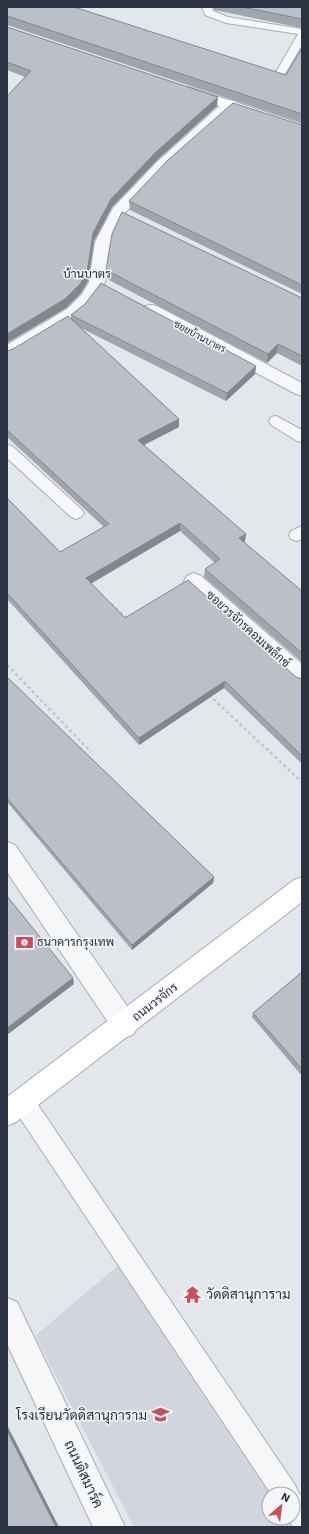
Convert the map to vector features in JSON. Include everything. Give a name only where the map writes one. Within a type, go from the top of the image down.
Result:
[{"type":"main road","points":[[178,87],[302,129]]},
{"type":"main road","name":"ถนนวรจักร","points":[[15,1107],[125,1025],[302,888]]},
{"type":"street","points":[[7,352],[73,313],[89,297],[104,286],[103,242],[162,165],[230,104]]},
{"type":"street","name":"ซอยบ้านบาตร","points":[[139,304],[302,390]]},
{"type":"street","name":"ซอยวรจักรคอมเพล็กซ์","points":[[194,580],[302,677]]},
{"type":"street","points":[[7,852],[125,1025]]},
{"type":"street","name":"ถนนดิสมาร์ค","points":[[7,1312],[109,1527]]},
{"type":"lane","points":[[207,7],[209,13],[226,20],[302,32]]},
{"type":"lane","points":[[278,77],[302,36]]},
{"type":"lane","points":[[276,421],[302,437]]},
{"type":"lane","points":[[7,450],[76,513]]},
{"type":"lane","points":[[15,1107],[280,1486]]},
{"type":"path","points":[[111,604],[128,620]]},
{"type":"path","points":[[7,666],[91,752]]},
{"type":"path","points":[[204,690],[302,782]]},
{"type":"shaded area","name":"โรงเรียนวัดดิสานุการาม","points":[[134,1252],[293,1486],[261,1486],[261,1526],[301,1526],[301,1498],[302,1527],[134,1527],[35,1336]]},
{"type":"building","points":[[7,7],[74,7],[286,75],[302,48],[302,114],[7,16]]},
{"type":"building","points":[[242,7],[302,7],[302,19]]},
{"type":"building","points":[[7,27],[218,97],[156,152],[111,199],[93,233],[87,273],[80,284],[65,299],[7,334],[7,96],[31,71],[7,62]]},
{"type":"building","points":[[233,103],[302,125],[302,285],[129,201],[168,160]]},
{"type":"building","points":[[122,212],[302,298],[302,356],[278,344],[268,354],[106,270],[112,234]]},
{"type":"building","points":[[101,283],[256,366],[227,393],[71,315],[85,304]]},
{"type":"building","points":[[68,316],[179,419],[138,440],[246,534],[239,538],[302,591],[302,653],[205,569],[220,559],[180,523],[86,578],[125,618],[188,580],[296,677],[302,679],[302,756],[225,681],[139,738],[7,593],[7,498],[60,552],[109,524],[7,430],[7,351],[13,349]]},
{"type":"building","points":[[7,677],[214,877],[132,945],[7,798]]},
{"type":"building","name":"ธนาคารกรุงเทพ","points":[[7,896],[73,978],[7,1028]]},
{"type":"building","points":[[302,972],[302,1069],[253,1013]]},
{"type":"building","points":[[7,1431],[56,1527],[7,1527]]},
{"type":"place","name":"ธนาคารกรุงเทพ","points":[[24,942]]},
{"type":"place","name":"วัดดิสานุการาม","points":[[193,1294]]},
{"type":"place","name":"โรงเรียนวัดดิสานุการาม","points":[[160,1415]]},
{"type":"district","name":"บ้านบาตร","points":[[87,274]]}]
